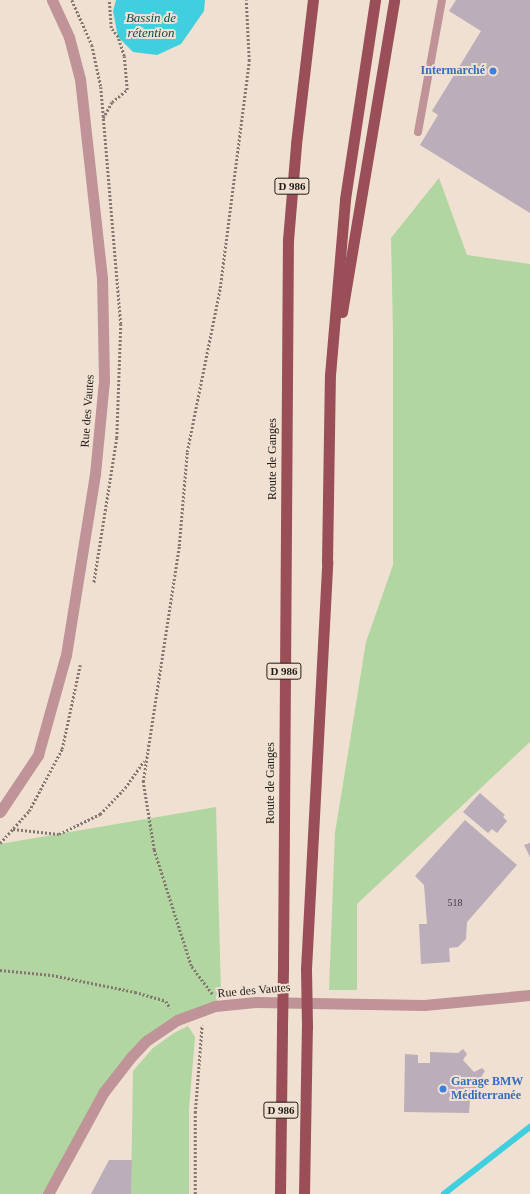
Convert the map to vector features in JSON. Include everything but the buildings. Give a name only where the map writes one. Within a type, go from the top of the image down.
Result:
[{"type":"main road","name":"Route de Ganges","points":[[280,1194],[288,240],[297,136],[313,0]]},
{"type":"main road","points":[[330,375],[360,212],[394,0]]},
{"type":"main road","name":"D 986","points":[[304,1194],[307,1026],[306,969],[327,562],[330,375],[345,199],[375,2]]},
{"type":"street","name":"Rue des Vautes","points":[[0,812],[38,755],[66,655],[95,474],[104,380],[102,278],[80,79],[69,37],[52,0]]},
{"type":"street","name":"Rue des Vautes","points":[[48,1194],[103,1093],[131,1056],[146,1042],[177,1020],[215,1006],[298,1000],[424,1005],[530,995]]},
{"type":"lane","points":[[418,132],[442,0]]},
{"type":"path","points":[[103,119],[112,102],[127,90],[124,56],[118,37],[111,28],[109,0]]},
{"type":"path","points":[[215,1006],[212,994],[191,966],[154,850],[143,782],[144,761],[179,546],[187,452],[220,288],[249,61],[246,0]]},
{"type":"path","points":[[12,829],[59,834],[100,814],[125,788],[144,761]]},
{"type":"path","points":[[0,970],[52,974],[135,992],[166,1001],[177,1020]]},
{"type":"path","points":[[195,1194],[195,1113],[202,1027],[199,1012]]},
{"type":"green space","points":[[439,178],[467,255],[530,264],[530,742],[357,904],[357,990],[329,990],[335,833],[366,642],[393,565],[393,332],[391,238]]},
{"type":"green space","points":[[216,807],[221,993],[215,1006],[199,1012],[131,1056],[48,1194],[0,1194],[0,844]]},
{"type":"green space","points":[[188,1026],[195,1037],[189,1109],[189,1194],[131,1194],[133,1071],[153,1048],[174,1033]]},
{"type":"water","name":"Bassin de rétention","points":[[116,0],[205,0],[204,11],[181,44],[157,55],[133,52],[118,37],[113,11]]},
{"type":"waterway","points":[[444,1194],[530,1127]]},
{"type":"place","name":"Intermarché","points":[[493,71]]},
{"type":"place","name":"Garage BMW Méditerranée","points":[[443,1089]]}]
